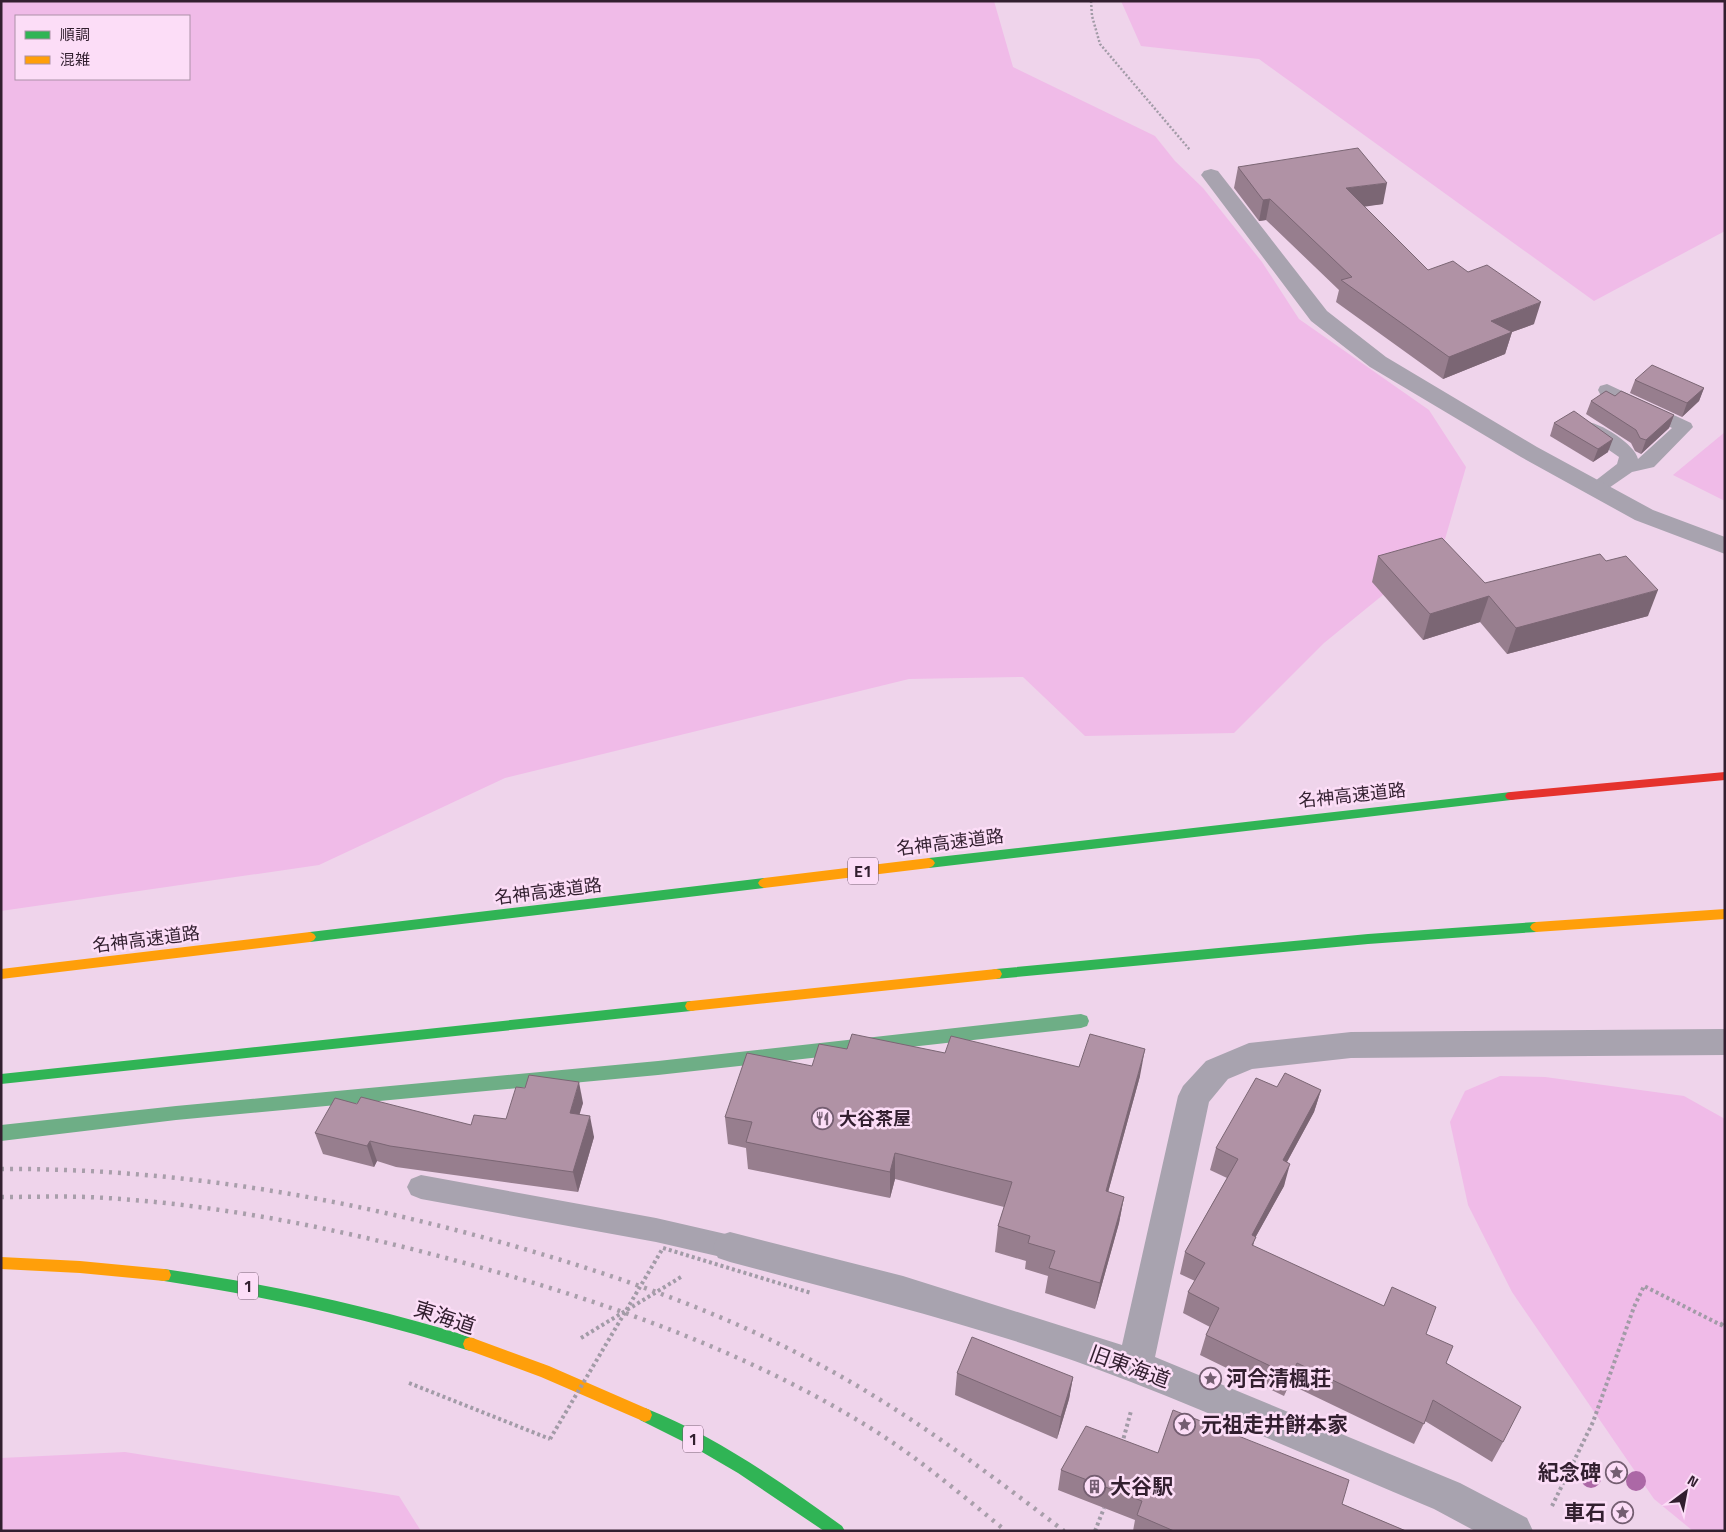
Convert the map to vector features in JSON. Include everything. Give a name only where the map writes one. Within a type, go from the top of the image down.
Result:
[{"type":"highway","name":"名神高速道路","points":[[1,974],[1296,819],[1555,791],[1725,776]]},
{"type":"highway","points":[[1,1079],[997,975],[1368,939],[1725,914]]},
{"type":"highway","name":"東海道","points":[[1,1263],[67,1264],[195,1278],[292,1294],[398,1321],[558,1375],[685,1434],[798,1502],[837,1531]]},
{"type":"street","points":[[1211,175],[1319,316],[1378,362],[1644,515],[1725,546]]},
{"type":"street","points":[[1135,1366],[1194,1096],[1217,1070],[1249,1056],[1351,1045],[1725,1042]]},
{"type":"street","name":"旧東海道","points":[[730,1247],[903,1292],[1025,1329],[1135,1366],[1438,1492],[1514,1531]]},
{"type":"lane","points":[[1596,488],[1626,467],[1647,463],[1684,427],[1607,390]]},
{"type":"lane","points":[[1576,418],[1623,449],[1629,457],[1626,467]]},
{"type":"lane","points":[[421,1187],[656,1230],[730,1247]]},
{"type":"path","points":[[1091,1],[1092,16],[1100,44],[1211,175]]},
{"type":"path","points":[[698,1266],[730,1247]]},
{"type":"path","points":[[409,1382],[550,1438],[663,1248],[811,1292]]},
{"type":"path","points":[[537,1368],[587,1334],[690,1272]]},
{"type":"path","points":[[1548,1514],[1593,1422],[1634,1307],[1644,1286],[1724,1324]]},
{"type":"path","points":[[1120,1452],[1134,1399],[1135,1366]]},
{"type":"path","points":[[1098,1530],[1104,1508]]},
{"type":"shaded area","points":[[1,1],[994,1],[1013,67],[1155,136],[1175,161],[1203,188],[1262,262],[1299,319],[1429,410],[1466,467],[1443,546],[1324,643],[1234,733],[1085,736],[1023,677],[909,679],[505,778],[319,865],[1,911]]},
{"type":"shaded area","points":[[1121,1],[1725,1],[1725,231],[1594,301],[1259,59],[1141,46]]},
{"type":"shaded area","points":[[1725,432],[1725,501],[1673,475]]},
{"type":"shaded area","points":[[1500,1076],[1545,1077],[1684,1096],[1725,1119],[1725,1531],[1693,1531],[1654,1499],[1512,1292],[1468,1205],[1450,1122],[1465,1091]]},
{"type":"shaded area","points":[[125,1452],[399,1496],[421,1531],[1,1531],[1,1458]]},
{"type":"building","points":[[1358,148],[1387,183],[1346,188],[1428,270],[1453,261],[1468,272],[1487,265],[1541,302],[1491,321],[1512,332],[1449,357],[1341,280],[1352,277],[1270,199],[1263,200],[1238,167]]},
{"type":"building","points":[[1652,365],[1704,388],[1687,403],[1635,380]]},
{"type":"building","points":[[1606,391],[1615,396],[1621,391],[1674,415],[1646,440],[1640,438],[1636,430],[1591,401]]},
{"type":"building","points":[[1574,411],[1613,439],[1598,449],[1554,423]]},
{"type":"building","points":[[1442,538],[1485,583],[1600,554],[1606,561],[1626,556],[1658,590],[1516,628],[1489,596],[1430,614],[1378,556]]},
{"type":"building","points":[[852,1034],[945,1053],[951,1036],[1079,1067],[1090,1034],[1145,1049],[1106,1191],[1124,1197],[1100,1283],[1049,1268],[1055,1251],[1028,1243],[1030,1236],[998,1226],[1012,1182],[895,1153],[890,1172],[746,1142],[752,1122],[725,1117],[747,1053],[812,1066],[819,1044],[847,1049]]},
{"type":"building","points":[[1285,1073],[1321,1090],[1283,1160],[1290,1164],[1252,1235],[1256,1237],[1252,1245],[1384,1306],[1392,1287],[1436,1307],[1426,1334],[1453,1346],[1446,1363],[1521,1407],[1503,1442],[1433,1400],[1424,1424],[1297,1363],[1291,1376],[1206,1335],[1219,1308],[1188,1292],[1205,1263],[1185,1252],[1238,1159],[1216,1148],[1256,1078],[1277,1087]]},
{"type":"building","points":[[529,1075],[579,1082],[570,1113],[590,1116],[573,1172],[390,1146],[370,1141],[367,1146],[315,1133],[335,1098],[357,1104],[361,1097],[471,1125],[474,1115],[506,1119],[516,1087],[525,1088]]},
{"type":"building","points":[[972,1337],[1073,1377],[1061,1417],[957,1373]]},
{"type":"building","points":[[1173,1410],[1349,1480],[1342,1504],[1406,1531],[1174,1531],[1137,1515],[1142,1501],[1061,1470],[1086,1426],[1158,1453]]},
{"type":"waterway","points":[[1,1133],[176,1113],[658,1068],[1081,1021]]},
{"type":"railway","points":[[1,1169],[65,1170],[128,1174],[191,1180],[315,1198],[377,1211],[500,1242],[618,1278],[733,1323],[841,1376],[939,1438],[1064,1531]]},
{"type":"railway","points":[[1,1197],[88,1197],[199,1207],[254,1215],[308,1225],[417,1250],[569,1294],[659,1325],[703,1343],[747,1362],[831,1405],[872,1429],[907,1453],[1006,1531]]},
{"type":"traffic: fast","points":[[929,863],[1511,796]]},
{"type":"traffic: fast","points":[[310,937],[764,883]]},
{"type":"traffic: fast","points":[[996,974],[1368,939],[1536,927]]},
{"type":"traffic: fast","points":[[1,1079],[691,1006]]},
{"type":"traffic: fast","points":[[164,1275],[242,1287],[319,1303],[395,1321],[470,1344]]},
{"type":"traffic: fast","points":[[645,1415],[695,1440],[744,1468],[837,1531]]},
{"type":"traffic: slow","points":[[764,883],[929,863]]},
{"type":"traffic: slow","points":[[1536,927],[1725,914]]},
{"type":"traffic: slow","points":[[1,974],[310,937]]},
{"type":"traffic: slow","points":[[691,1006],[996,974]]},
{"type":"traffic: slow","points":[[1,1263],[80,1267],[164,1275]]},
{"type":"traffic: slow","points":[[470,1344],[544,1371],[645,1415]]},
{"type":"traffic: jam","points":[[1511,796],[1725,776]]},
{"type":"place","name":"大谷茶屋","points":[[823,1118]]},
{"type":"place","name":"河合清楓荘","points":[[1210,1378]]},
{"type":"place","name":"元祖走井餅本家","points":[[1185,1424]]},
{"type":"place","name":"紀念碑","points":[[1617,1472]]},
{"type":"place","name":"大谷駅","points":[[1094,1486]]},
{"type":"place","name":"車石","points":[[1622,1512]]}]
